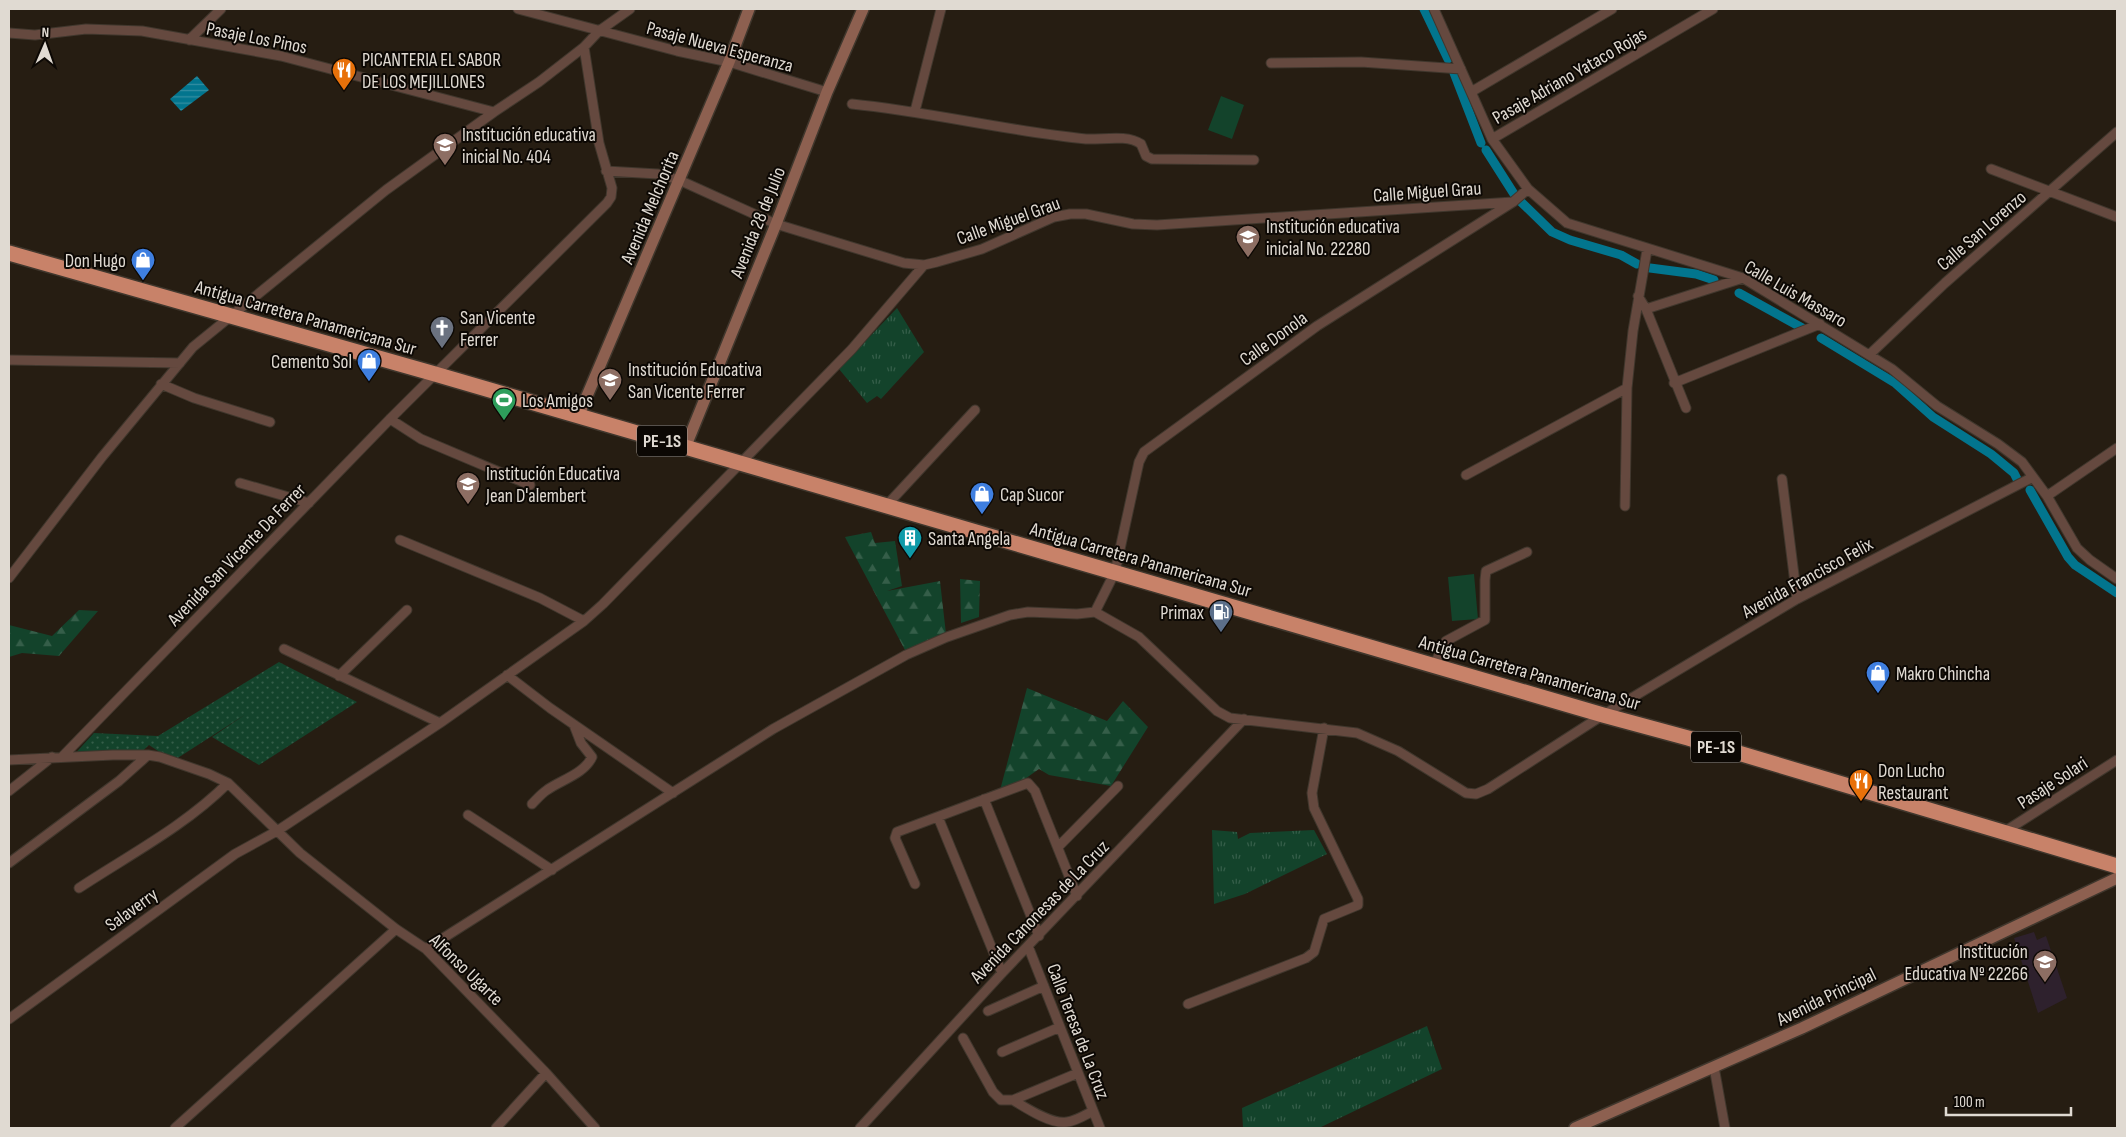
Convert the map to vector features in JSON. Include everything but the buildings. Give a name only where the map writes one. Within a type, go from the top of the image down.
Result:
[{"type":"highway","name":"Antigua Carretera Panamericana Sur","points":[[9,253],[435,374],[1602,715],[1688,738],[2117,866]]},
{"type":"main road","name":"Avenida Melchorita","points":[[578,417],[729,62],[749,9]]},
{"type":"main road","name":"Avenida 28 de Julio","points":[[685,448],[776,224],[826,92],[863,9]]},
{"type":"main road","name":"Avenida Principal","points":[[1575,1128],[1802,1028],[2117,878]]},
{"type":"street","points":[[189,40],[221,9]]},
{"type":"street","name":"Pasaje Nueva Esperanza","points":[[518,9],[599,31],[729,62],[826,92]]},
{"type":"street","points":[[9,578],[102,457],[193,347],[386,190],[494,112],[540,82],[584,47],[599,31],[630,9]]},
{"type":"street","points":[[915,111],[941,9]]},
{"type":"street","name":"Calle Luis Massaro","points":[[1434,9],[1492,139],[1528,189],[1567,224],[1742,278],[1892,369],[1937,406],[1998,444],[2022,462],[2047,496],[2077,548],[2090,560],[2117,579]]},
{"type":"street","points":[[1471,92],[1612,9]]},
{"type":"street","name":"Pasaje Adriano Yataco Rojas","points":[[1492,139],[1713,9]]},
{"type":"street","name":"Pasaje Los Pinos","points":[[9,33],[35,35],[68,30],[111,29],[142,31],[281,56],[494,112]]},
{"type":"street","points":[[584,47],[606,170]]},
{"type":"street","points":[[1271,63],[1361,62],[1461,69]]},
{"type":"street","points":[[852,104],[915,111],[1055,135],[1088,139],[1131,140],[1141,144],[1146,156],[1152,159],[1254,160]]},
{"type":"street","name":"Calle San Lorenzo","points":[[1868,354],[1945,283],[2117,132]]},
{"type":"street","points":[[1991,169],[2117,217]]},
{"type":"street","name":"Calle Miguel Grau","points":[[606,170],[658,174],[679,180],[776,224],[904,262],[924,265],[982,249],[1054,217],[1070,214],[1086,214],[1133,224],[1157,225],[1513,202]]},
{"type":"street","name":"Avenida San Vicente De Ferrer","points":[[62,758],[390,419],[606,204],[612,188],[606,170]]},
{"type":"street","name":"Calle Donola","points":[[1096,612],[1115,572],[1139,462],[1148,448],[1317,326],[1513,202],[1528,189]]},
{"type":"street","points":[[1625,506],[1627,388],[1638,296],[1647,250]]},
{"type":"street","name":"Salaverry","points":[[9,1019],[236,854],[277,831],[440,723],[584,621],[603,604],[852,349],[924,265]]},
{"type":"street","points":[[1646,309],[1742,278]]},
{"type":"street","points":[[1638,296],[1646,309],[1674,383],[1686,408]]},
{"type":"street","points":[[1674,383],[1820,324]]},
{"type":"street","points":[[9,360],[180,363]]},
{"type":"street","points":[[161,384],[194,398],[270,422]]},
{"type":"street","points":[[1466,476],[1627,388]]},
{"type":"street","points":[[886,506],[975,410]]},
{"type":"street","points":[[390,419],[420,439],[530,484]]},
{"type":"street","points":[[2047,496],[2117,448]]},
{"type":"street","name":"Avenida Francisco Felix","points":[[1324,728],[1357,733],[1398,752],[1466,793],[1476,794],[1488,789],[1602,715],[1797,599],[2033,477]]},
{"type":"street","points":[[1782,479],[1797,599]]},
{"type":"street","points":[[240,483],[309,503]]},
{"type":"street","points":[[400,540],[540,598],[584,621]]},
{"type":"street","points":[[1434,665],[1446,641],[1485,620],[1484,580],[1486,571],[1527,552]]},
{"type":"street","points":[[339,676],[407,610]]},
{"type":"street","points":[[426,949],[781,725],[906,655],[947,637],[1010,614],[1028,612],[1077,614],[1096,612],[1139,637],[1217,711],[1230,718],[1324,728],[1312,793],[1314,808],[1358,898],[1358,905],[1324,919],[1314,952],[1306,958],[1188,1004]]},
{"type":"street","points":[[284,649],[440,723]]},
{"type":"street","points":[[507,676],[672,793]]},
{"type":"street","name":"Avenida Canonesas de La Cruz","points":[[860,1128],[1002,973],[1244,719]]},
{"type":"street","points":[[532,804],[547,790],[567,779],[590,762],[591,753],[581,743],[574,725]]},
{"type":"street","points":[[9,863],[120,781],[148,755]]},
{"type":"street","points":[[9,760],[148,755],[160,757],[228,783],[208,802],[158,837],[78,888]]},
{"type":"street","points":[[9,791],[52,757]]},
{"type":"street","name":"Pasaje Solari","points":[[2004,832],[2117,760]]},
{"type":"street","name":"Alfonso Ugarte","points":[[228,783],[300,853],[396,930],[426,949],[546,1073],[595,1128]]},
{"type":"street","points":[[915,884],[895,833],[1024,784],[1031,785],[1077,896]]},
{"type":"street","points":[[1058,847],[1118,786]]},
{"type":"street","points":[[984,799],[1039,936]]},
{"type":"street","points":[[468,815],[552,870]]},
{"type":"street","points":[[938,816],[1002,973]]},
{"type":"street","points":[[175,1128],[396,930]]},
{"type":"street","name":"Calle Teresa de La Cruz","points":[[1028,946],[1100,1128]]},
{"type":"street","points":[[988,1011],[1044,986]]},
{"type":"street","points":[[1002,1052],[1060,1027]]},
{"type":"street","points":[[963,1038],[997,1097],[1001,1100],[1013,1100],[1078,1073]]},
{"type":"street","points":[[1714,1067],[1725,1128]]},
{"type":"street","points":[[496,1128],[546,1073]]},
{"type":"street","points":[[1013,1100],[1032,1111],[1062,1122],[1068,1122],[1093,1111]]},
{"type":"shaded area","name":"Institución Educativa Nº 22266","points":[[2034,932],[2037,940],[2046,936],[2067,998],[2038,1013],[2014,938]]},
{"type":"green space","points":[[1221,96],[1244,105],[1232,139],[1208,130]]},
{"type":"green space","points":[[897,308],[924,352],[881,399],[877,396],[867,403],[839,369]]},
{"type":"green space","points":[[871,532],[875,543],[895,541],[902,586],[887,591],[940,581],[946,634],[905,650],[845,537]]},
{"type":"green space","points":[[1474,574],[1478,619],[1452,621],[1448,577]]},
{"type":"green space","points":[[960,579],[980,581],[979,617],[961,623]]},
{"type":"green space","points":[[79,610],[98,611],[59,656],[22,653],[9,657],[9,625],[52,636]]},
{"type":"green space","points":[[279,662],[357,702],[259,765],[212,737],[246,714],[173,761],[149,745],[136,757],[71,758],[94,733],[158,736]]},
{"type":"green space","points":[[1027,688],[1107,721],[1123,701],[1148,727],[1111,786],[1049,775],[1039,769],[998,798]]},
{"type":"green space","points":[[1212,830],[1237,832],[1238,839],[1250,833],[1314,830],[1327,854],[1245,894],[1214,904]]},
{"type":"green space","points":[[1427,1026],[1442,1069],[1319,1128],[1243,1128],[1242,1108]]},
{"type":"water","points":[[197,76],[209,90],[181,111],[170,99]]},
{"type":"waterway","points":[[1424,9],[1448,59]]},
{"type":"waterway","points":[[1454,73],[1481,143]]},
{"type":"waterway","points":[[1486,150],[1514,194]]},
{"type":"waterway","points":[[1519,200],[1552,232],[1570,240],[1621,255],[1637,264]]},
{"type":"waterway","points":[[1650,268],[1696,274],[1714,280]]},
{"type":"waterway","points":[[1739,293],[1806,330]]},
{"type":"waterway","points":[[1821,338],[1895,383],[1933,417],[1991,454],[2014,473],[2017,479]]},
{"type":"waterway","points":[[2030,490],[2068,557],[2075,565],[2117,593]]},
{"type":"place","name":"PICANTERIA EL SABOR DE LOS MEJILLONES","points":[[344,91]]},
{"type":"place","name":"Institución educativa inicial No. 404","points":[[445,166]]},
{"type":"place","name":"Institución educativa inicial No. 22280","points":[[1248,258]]},
{"type":"place","name":"Don Hugo","points":[[143,281]]},
{"type":"place","name":"San Vicente Ferrer","points":[[442,349]]},
{"type":"place","name":"Cemento Sol","points":[[369,382]]},
{"type":"place","name":"Institución Educativa San Vicente Ferrer","points":[[610,401]]},
{"type":"place","name":"Los Amigos","points":[[504,421]]},
{"type":"place","name":"Institución Educativa Jean D'alembert","points":[[468,505]]},
{"type":"place","name":"Cap Sucor","points":[[982,515]]},
{"type":"place","name":"Santa Angela","points":[[910,559]]},
{"type":"place","name":"Primax","points":[[1221,633]]},
{"type":"place","name":"Makro Chincha","points":[[1878,694]]},
{"type":"place","name":"Don Lucho Restaurant","points":[[1861,802]]},
{"type":"place","name":"Institución Educativa Nº 22266","points":[[2045,983]]}]
